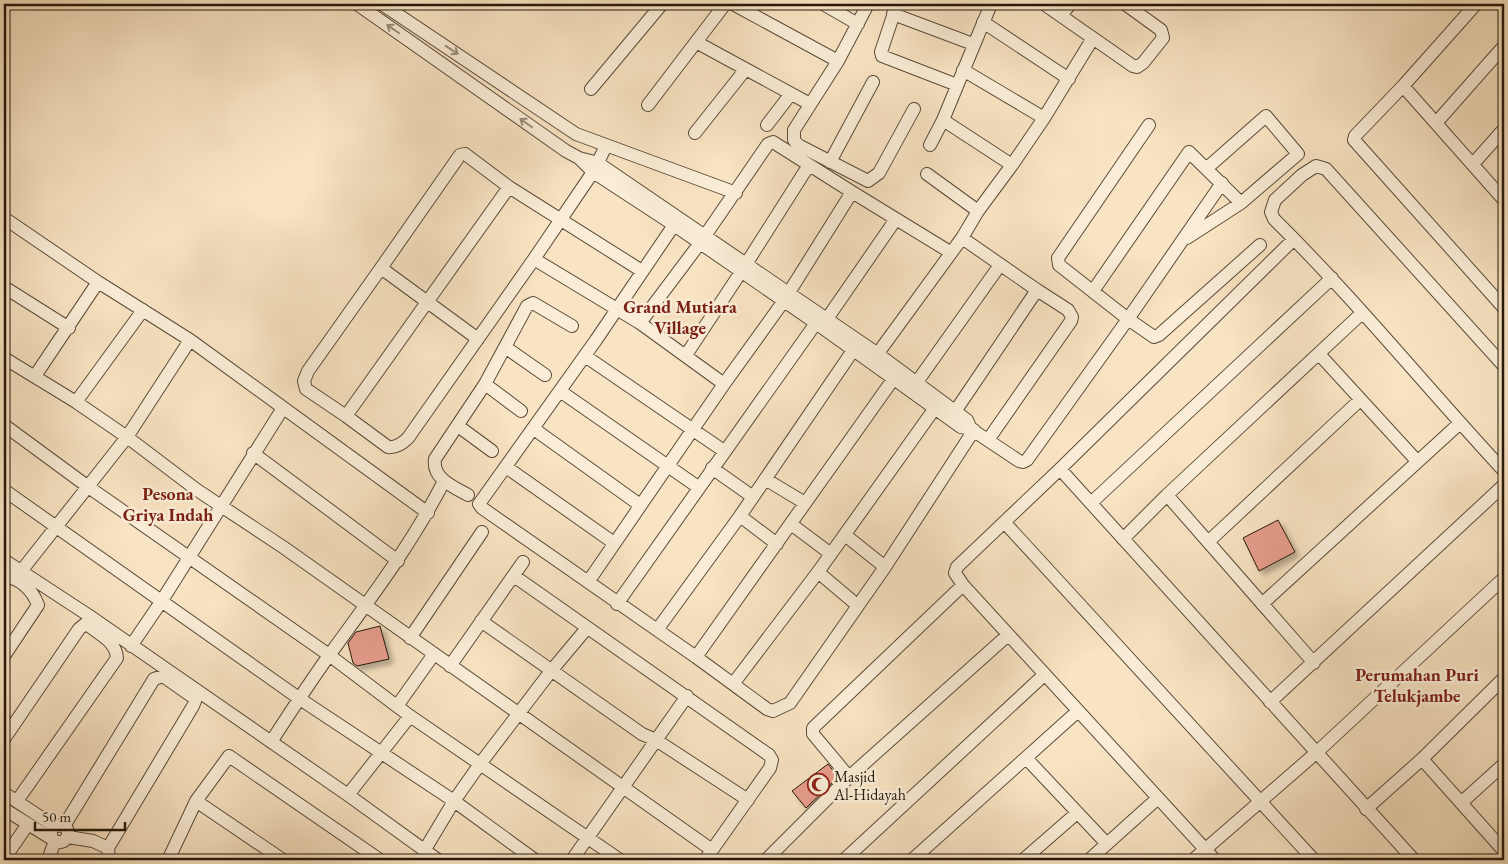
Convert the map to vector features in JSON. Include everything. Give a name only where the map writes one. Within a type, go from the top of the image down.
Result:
[{"type":"street","points":[[382,4],[576,134],[736,192]]},
{"type":"street","points":[[591,89],[662,4]]},
{"type":"street","points":[[648,105],[725,4]]},
{"type":"street","points":[[733,4],[838,61]]},
{"type":"street","points":[[823,4],[858,24]]},
{"type":"street","points":[[868,4],[838,61],[794,130],[794,140],[798,145],[868,181],[879,173],[914,109]]},
{"type":"street","points":[[930,145],[991,4]]},
{"type":"street","points":[[1044,4],[1137,67],[1143,63],[1163,38],[1163,33],[1125,4]]},
{"type":"street","points":[[1061,16],[1070,4]]},
{"type":"street","points":[[1476,4],[1403,86],[1355,136],[1354,140],[1504,308]]},
{"type":"street","points":[[361,5],[566,151],[702,239],[786,297],[854,349],[875,358],[894,378],[914,386],[935,408],[952,415]]},
{"type":"street","points":[[957,85],[882,56],[881,52],[895,9],[973,44]]},
{"type":"street","points":[[983,22],[1069,79]]},
{"type":"street","points":[[875,358],[1012,165],[1069,79],[1093,38]]},
{"type":"street","points":[[696,42],[790,95],[810,104]]},
{"type":"street","points":[[1436,123],[1504,46]]},
{"type":"street","points":[[696,133],[745,70]]},
{"type":"street","points":[[963,70],[1044,118]]},
{"type":"street","points":[[830,162],[873,82]]},
{"type":"street","points":[[1403,86],[1504,200]]},
{"type":"street","points":[[767,125],[790,95]]},
{"type":"street","points":[[1180,242],[1241,202],[1298,154],[1266,116],[1207,168]]},
{"type":"street","points":[[942,120],[1012,165]]},
{"type":"street","points":[[1149,125],[1058,258],[1059,265],[1154,337],[1159,335],[1260,245]]},
{"type":"street","points":[[1473,164],[1504,129]]},
{"type":"street","points":[[566,151],[576,134]]},
{"type":"street","points":[[640,323],[736,192],[770,142],[776,142],[809,165],[950,252]]},
{"type":"street","points":[[606,146],[595,168],[561,220],[403,443],[393,448],[388,447],[306,390],[304,381],[308,371],[460,155],[465,154],[509,187],[561,220],[642,271]]},
{"type":"street","points":[[1094,291],[1189,152],[1241,202]]},
{"type":"street","points":[[686,356],[809,165]]},
{"type":"street","points":[[1504,366],[1326,169],[1316,166],[1302,175],[1275,200],[1271,212],[1274,220],[1332,278],[1504,471]]},
{"type":"street","points":[[595,168],[674,225],[702,239]]},
{"type":"street","points":[[927,174],[978,211]]},
{"type":"street","points":[[821,323],[914,386],[952,415],[961,427],[972,430],[1019,461],[1024,462],[1028,460],[1222,183]]},
{"type":"street","points":[[346,416],[428,304],[509,187]]},
{"type":"street","points":[[588,582],[786,297],[852,192]]},
{"type":"street","points":[[4,218],[98,282],[190,340],[428,513]]},
{"type":"street","points":[[618,604],[724,451],[896,220]]},
{"type":"street","points":[[674,225],[534,429],[479,502],[480,506],[734,684],[767,710],[774,711],[790,703],[884,567],[972,430]]},
{"type":"street","points":[[962,238],[1068,310],[1072,317],[988,440]]},
{"type":"street","points":[[1215,860],[1044,675],[963,585],[955,573],[957,567],[1060,470],[1294,239]]},
{"type":"street","points":[[534,259],[640,323],[724,384]]},
{"type":"street","points":[[914,386],[1000,264]]},
{"type":"street","points":[[381,268],[478,339]]},
{"type":"street","points":[[1091,503],[1332,278]]},
{"type":"street","points":[[35,376],[98,282]]},
{"type":"street","points":[[4,287],[68,328]]},
{"type":"street","points":[[952,415],[1037,290]]},
{"type":"street","points":[[468,496],[444,481],[434,466],[435,459],[484,384],[530,304],[533,303],[572,326]]},
{"type":"street","points":[[76,402],[143,310]]},
{"type":"street","points":[[1123,539],[1362,313]]},
{"type":"street","points":[[22,570],[54,527],[127,437],[190,340]]},
{"type":"street","points":[[505,346],[545,375]]},
{"type":"street","points":[[657,630],[740,516],[854,349]]},
{"type":"street","points":[[1319,354],[1417,462]]},
{"type":"street","points":[[585,356],[694,428],[724,451]]},
{"type":"street","points":[[4,358],[76,402],[127,437],[197,490],[622,787],[708,855],[770,768],[772,760],[762,750],[687,696],[514,576]]},
{"type":"street","points":[[696,657],[894,378]]},
{"type":"street","points":[[484,384],[521,411]]},
{"type":"street","points":[[560,391],[698,487]]},
{"type":"street","points":[[1208,542],[1360,400]]},
{"type":"street","points":[[131,646],[161,602],[283,408]]},
{"type":"street","points":[[734,684],[845,535],[935,408]]},
{"type":"street","points":[[1262,604],[1460,423]]},
{"type":"street","points":[[4,425],[87,486],[329,655],[410,716],[620,860]]},
{"type":"street","points":[[458,426],[492,451]]},
{"type":"street","points":[[534,429],[640,505]]},
{"type":"street","points":[[254,453],[398,561]]},
{"type":"street","points":[[506,467],[614,543]]},
{"type":"street","points":[[712,468],[753,497]]},
{"type":"street","points":[[1060,470],[1414,860]]},
{"type":"street","points":[[765,479],[805,503]]},
{"type":"street","points":[[271,742],[329,655],[398,561],[428,513],[444,481]]},
{"type":"street","points":[[1270,702],[1504,485]]},
{"type":"street","points":[[4,490],[300,699],[454,802],[536,860]]},
{"type":"street","points":[[1167,496],[1314,662]]},
{"type":"street","points":[[740,516],[777,544]]},
{"type":"street","points":[[1005,522],[1314,860]]},
{"type":"street","points":[[791,524],[831,554]]},
{"type":"street","points":[[410,638],[482,532]]},
{"type":"street","points":[[845,535],[884,567]]},
{"type":"street","points":[[4,560],[22,570],[348,795],[438,860]]},
{"type":"street","points":[[450,666],[523,562]]},
{"type":"street","points":[[818,572],[857,605]]},
{"type":"street","points":[[4,577],[9,577],[28,588],[34,595],[38,605],[4,656]]},
{"type":"street","points":[[1193,860],[1316,752],[1504,578]]},
{"type":"street","points":[[849,777],[814,734],[813,728],[963,585]]},
{"type":"street","points":[[481,622],[642,734],[656,740],[748,800]]},
{"type":"street","points":[[4,739],[79,629],[85,624],[90,626],[113,645],[116,650],[116,658],[17,801]]},
{"type":"street","points":[[424,851],[480,764],[551,671],[588,628]]},
{"type":"street","points":[[766,860],[849,777],[1008,635]]},
{"type":"street","points":[[397,706],[434,654]]},
{"type":"street","points":[[844,860],[1044,675]]},
{"type":"street","points":[[4,808],[28,824],[58,834],[93,841],[108,854],[195,701],[193,697],[163,676],[154,679],[58,834],[48,860]]},
{"type":"street","points":[[1366,809],[1422,759],[1504,678]]},
{"type":"street","points":[[572,860],[687,696]]},
{"type":"street","points":[[912,860],[1078,711]]},
{"type":"street","points":[[348,795],[410,716]]},
{"type":"street","points":[[172,859],[196,801],[229,756],[380,860]]},
{"type":"street","points":[[1026,758],[1107,844]]},
{"type":"street","points":[[1422,759],[1504,851]]},
{"type":"street","points":[[1461,803],[1504,764]]},
{"type":"street","points":[[4,793],[58,834]]},
{"type":"street","points":[[1089,860],[1158,798]]},
{"type":"street","points":[[196,801],[283,860]]},
{"type":"street","points":[[1023,860],[1077,813]]},
{"type":"street","points":[[4,859],[28,824]]},
{"type":"building","points":[[1278,520],[1295,552],[1259,571],[1243,538]]},
{"type":"building","points":[[380,626],[389,659],[357,666],[353,663],[348,643],[356,632]]},
{"type":"building","name":"Masjid Al-Hidayah","points":[[828,764],[838,777],[806,808],[792,791]]},
{"type":"place","name":"Masjid Al-Hidayah","points":[[818,785]]},
{"type":"district","name":"Grand Mutiara Village","points":[[680,316]]},
{"type":"district","name":"Pesona Griya Indah","points":[[168,503]]},
{"type":"district","name":"Perumahan Puri Telukjambe","points":[[1417,684]]}]
